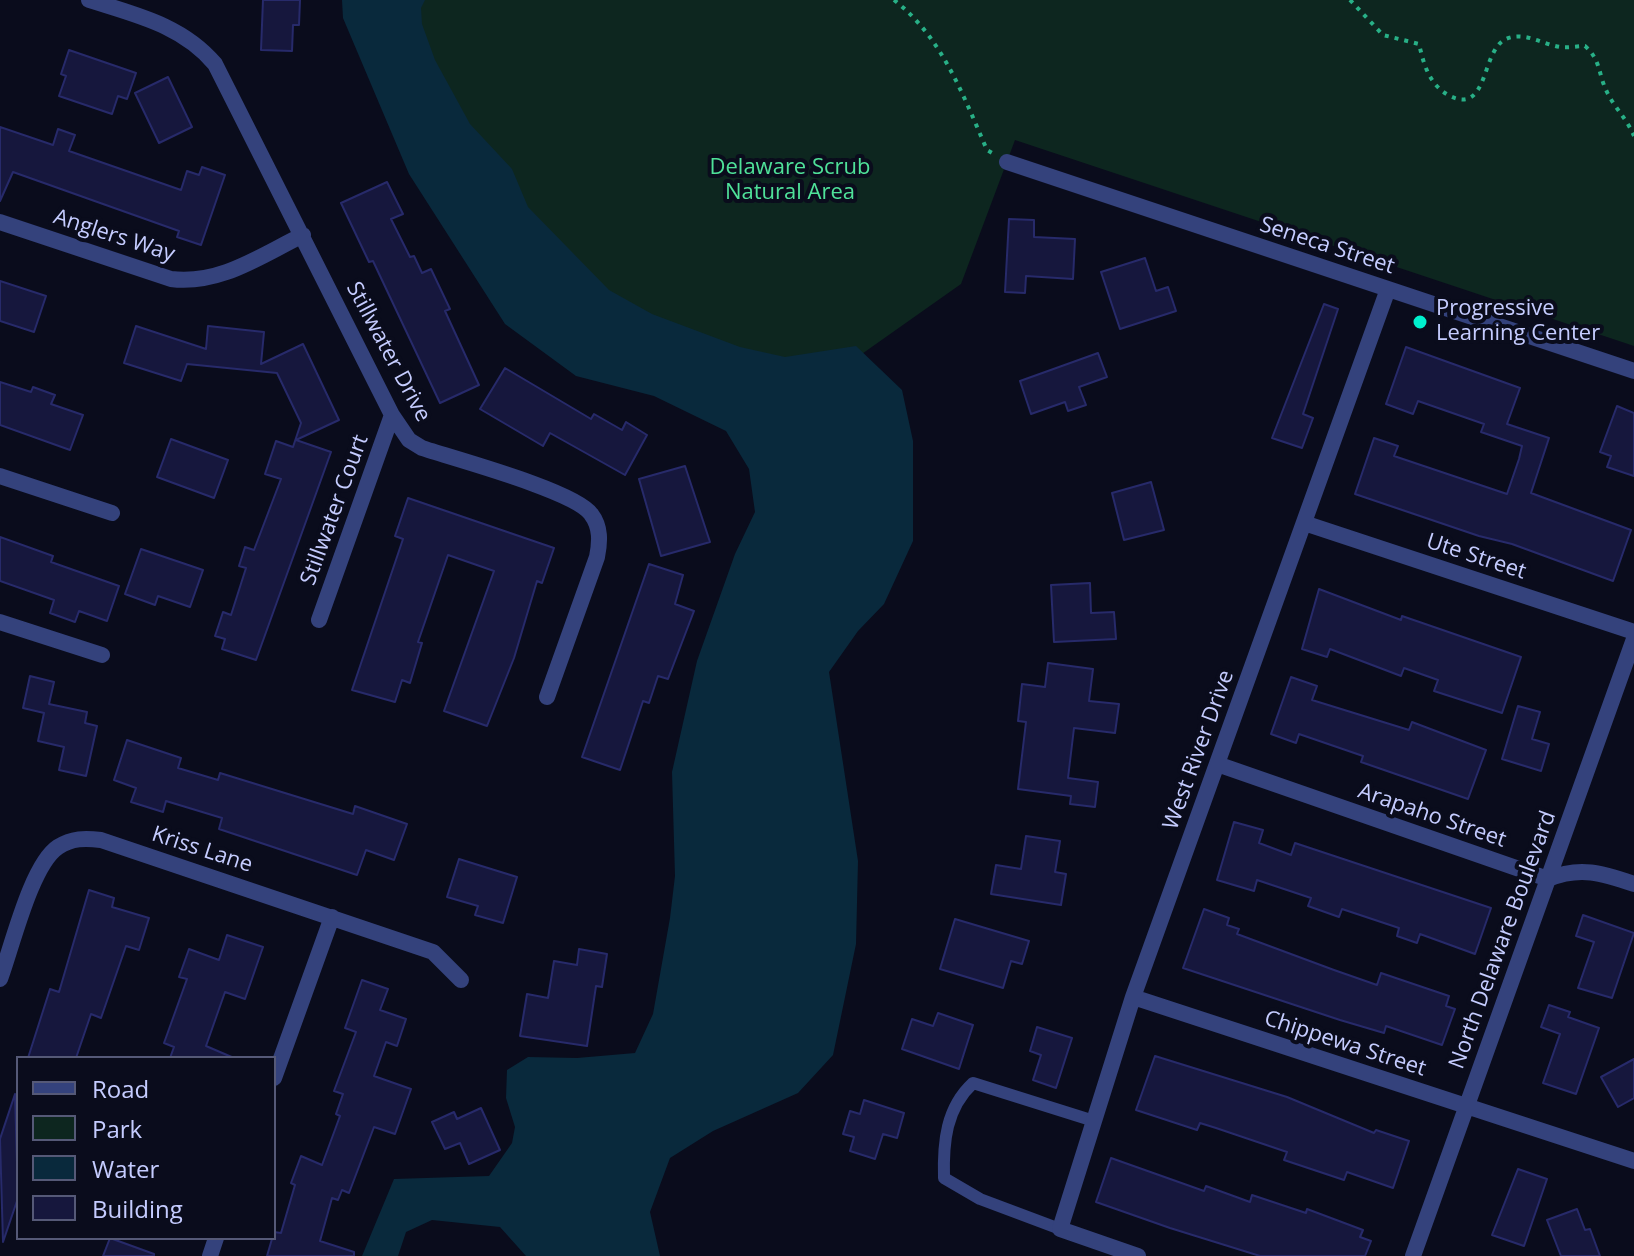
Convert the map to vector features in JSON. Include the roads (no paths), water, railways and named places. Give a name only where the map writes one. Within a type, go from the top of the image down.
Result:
[{"type":"street","name":"Stillwater Drive","points":[[89,0],[169,27],[206,53],[223,76],[392,415],[409,440],[422,448],[568,497],[591,514],[598,528],[597,557],[547,697]]},
{"type":"street","name":"Seneca Street","points":[[1007,162],[1634,371]]},
{"type":"street","name":"Anglers Way","points":[[0,222],[186,281],[231,271],[303,235]]},
{"type":"street","name":"West River Drive","points":[[1060,1229],[1133,997],[1388,289]]},
{"type":"street","name":"Stillwater Court","points":[[319,620],[392,415]]},
{"type":"street","points":[[0,476],[112,513]]},
{"type":"street","name":"Ute Street","points":[[1304,523],[1634,632]]},
{"type":"street","points":[[0,622],[102,655]]},
{"type":"street","name":"North Delaware Boulevard","points":[[1413,1256],[1634,639]]},
{"type":"street","name":"Arapaho Street","points":[[1217,764],[1548,879]]},
{"type":"street","name":"Kriss Lane","points":[[0,979],[46,858],[71,840],[101,840],[433,952],[461,980]]},
{"type":"street","points":[[1548,879],[1569,870],[1595,870],[1634,884]]},
{"type":"street","points":[[276,1072],[332,917]]},
{"type":"street","name":"Chippewa Street","points":[[1133,997],[1466,1108],[1506,1116],[1634,1161]]},
{"type":"street","points":[[1060,1229],[1138,1256]]},
{"type":"lane","points":[[1060,1229],[980,1199],[944,1178],[943,1144],[957,1098],[973,1083],[1094,1121]]},
{"type":"water","points":[[342,0],[425,0],[421,8],[422,24],[435,60],[470,124],[512,169],[528,207],[609,290],[652,314],[740,347],[785,357],[856,346],[902,390],[913,441],[913,541],[884,604],[858,631],[829,672],[858,861],[856,944],[833,1055],[798,1093],[713,1131],[670,1158],[650,1212],[660,1256],[526,1256],[500,1227],[432,1220],[406,1232],[398,1256],[362,1256],[394,1179],[489,1176],[512,1143],[515,1127],[506,1098],[507,1070],[528,1057],[577,1058],[635,1053],[653,1014],[670,918],[675,876],[672,772],[697,661],[735,554],[755,512],[749,469],[726,431],[654,396],[576,376],[505,324],[409,174],[343,18]]},
{"type":"place","name":"Progressive Learning Center","points":[[1420,322]]},
{"type":"park label","name":"Delaware Scrub Natural Area","points":[[790,180]]}]
